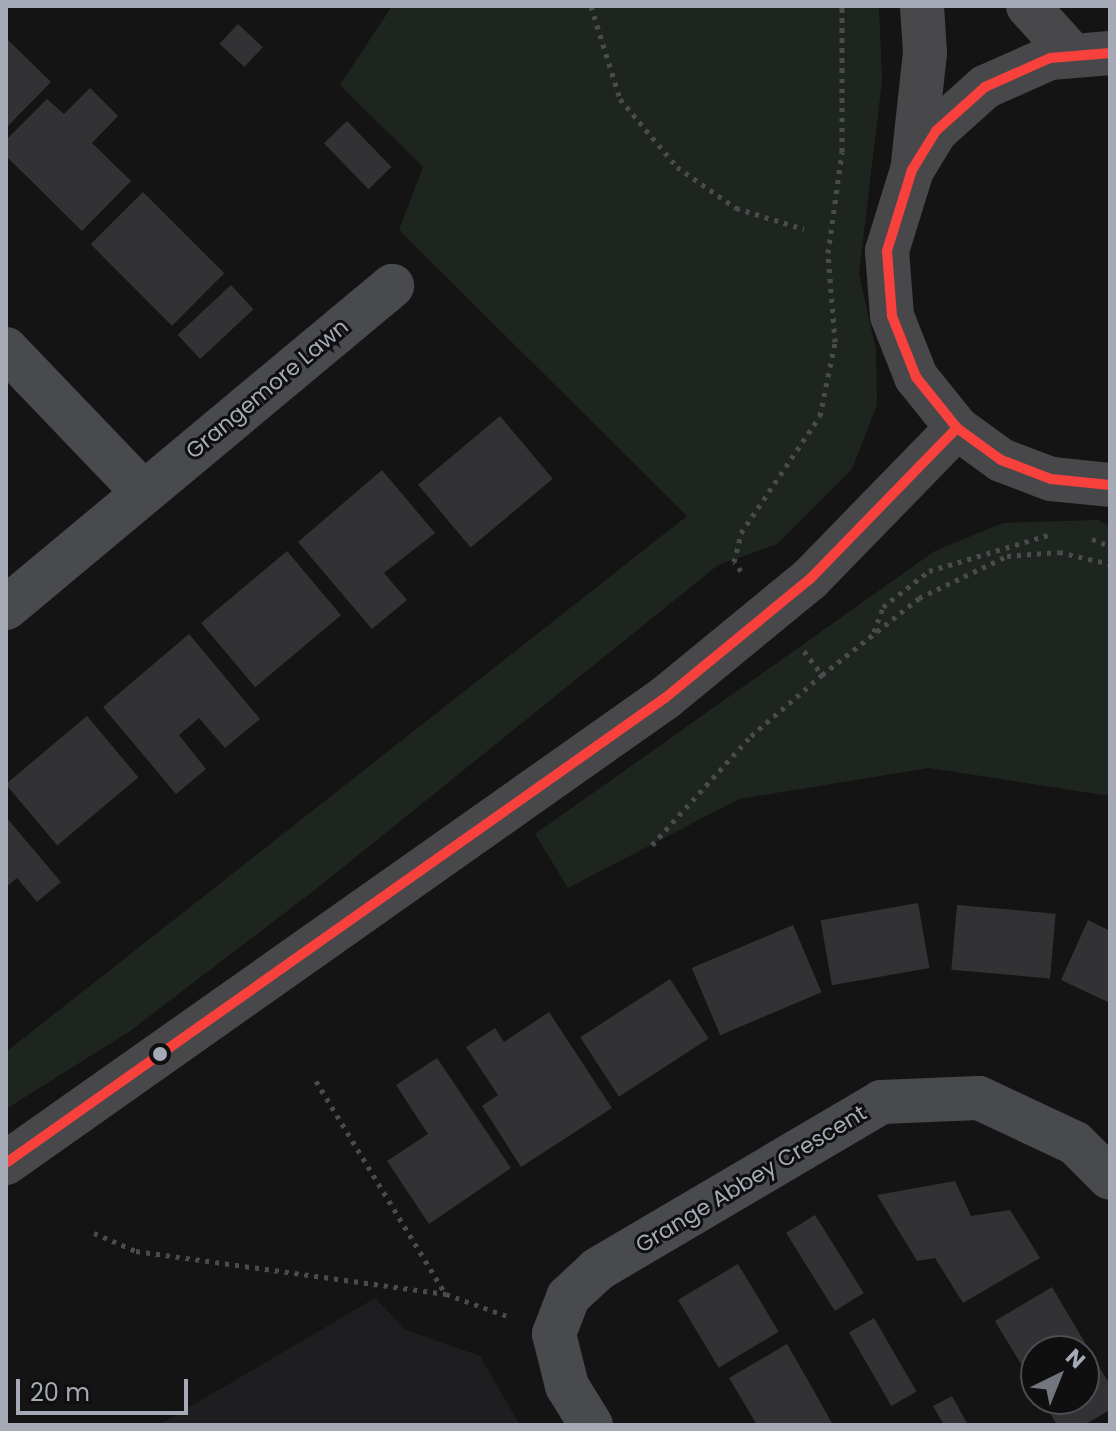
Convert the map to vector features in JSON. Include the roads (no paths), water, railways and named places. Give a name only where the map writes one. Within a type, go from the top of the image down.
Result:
[{"type":"main road","points":[[922,6],[925,53],[912,170],[887,251],[892,316],[916,377],[957,428],[1001,460],[1051,479],[1110,485]]},
{"type":"main road","points":[[1028,6],[1092,55]]},
{"type":"main road","points":[[912,170],[936,131],[985,87],[1050,58],[1092,55]]},
{"type":"main road","points":[[6,1163],[665,698],[810,579],[957,428]]},
{"type":"street","name":"Grangemore Lawn","points":[[6,608],[392,286]]},
{"type":"street","points":[[6,349],[143,492]]},
{"type":"street","name":"Grange Abbey Crescent","points":[[591,1425],[567,1386],[554,1334],[568,1297],[598,1269],[881,1102],[979,1098],[1075,1143],[1110,1178]]}]
